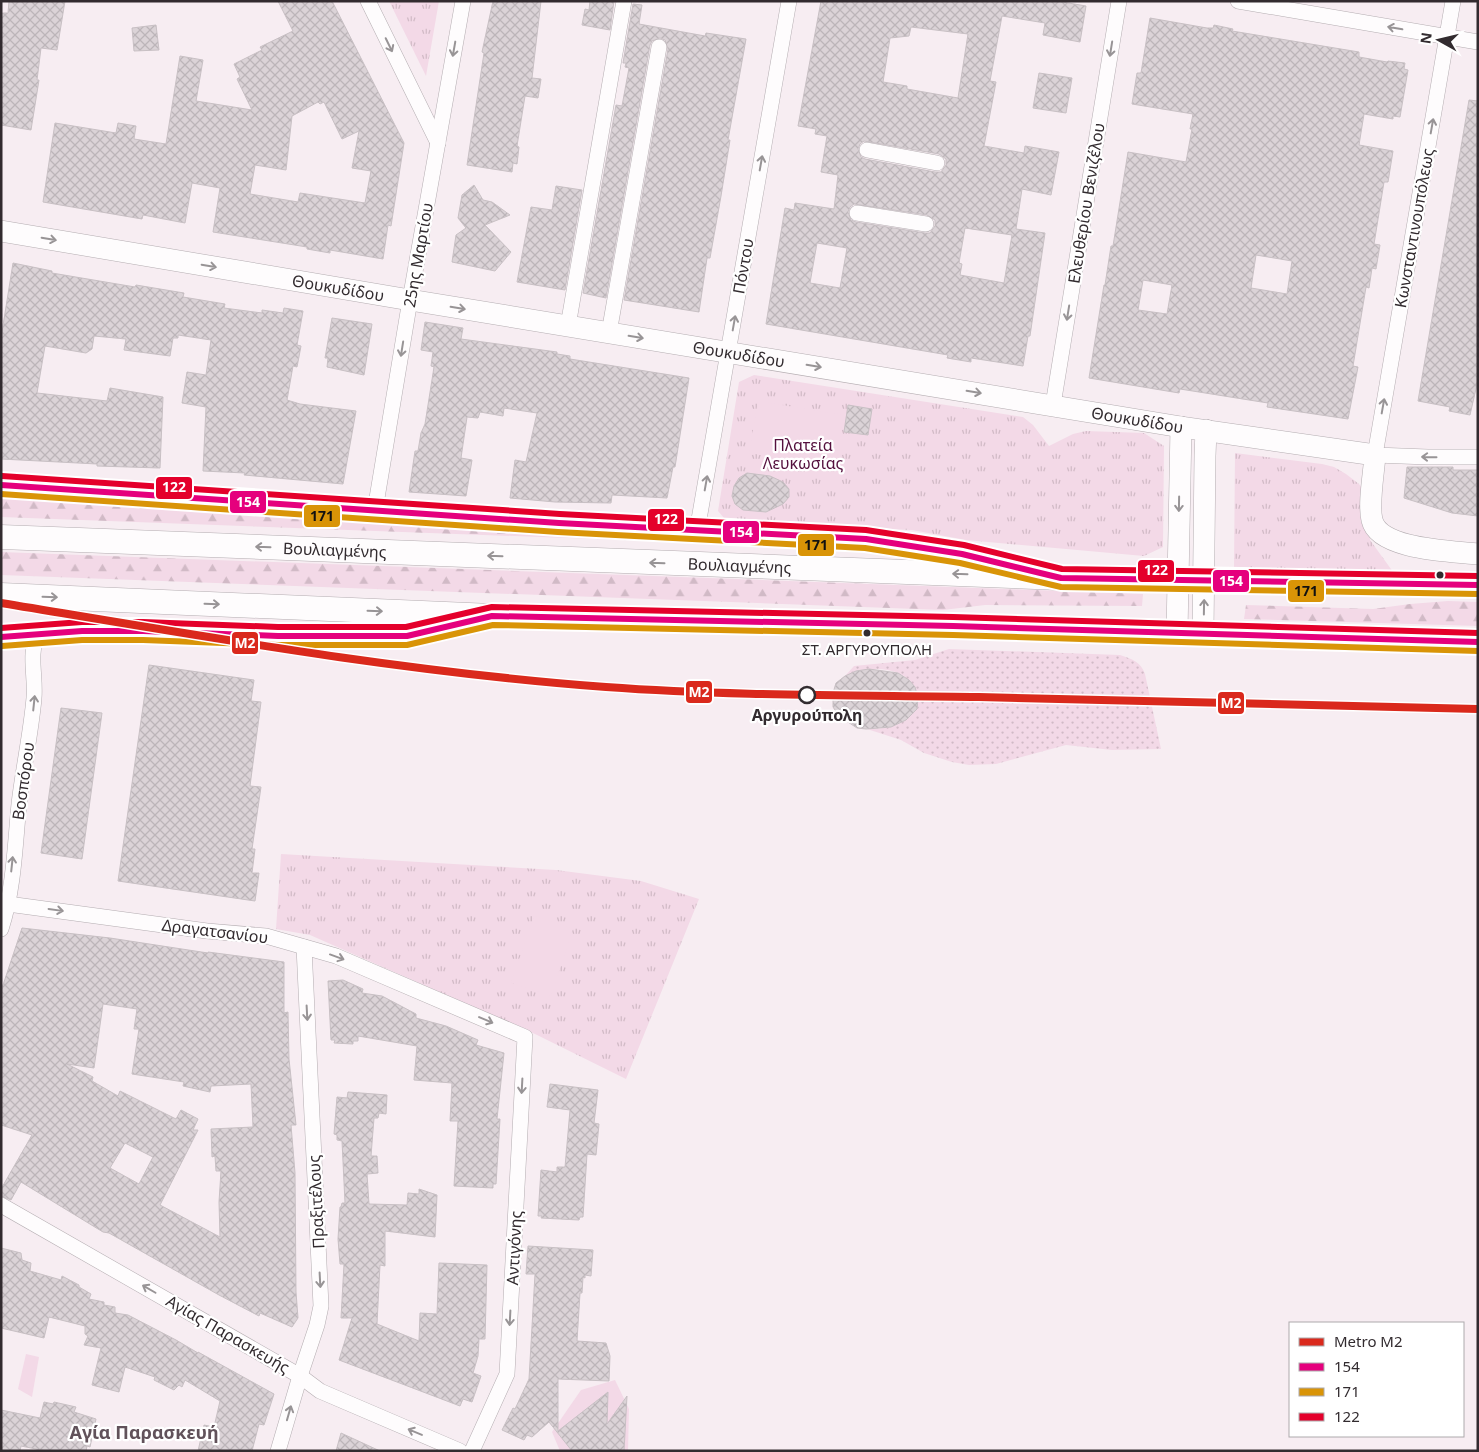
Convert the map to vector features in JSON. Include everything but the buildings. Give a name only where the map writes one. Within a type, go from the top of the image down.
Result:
[{"type":"main road","name":"Βουλιαγμένης","points":[[1,537],[1061,578],[1476,583]]},
{"type":"main road","points":[[1,595],[492,616],[1203,633],[1478,642]]},
{"type":"street","points":[[368,1],[438,143]]},
{"type":"street","name":"25ης Μαρτίου","points":[[376,510],[410,300],[463,1]]},
{"type":"street","points":[[568,326],[624,1]]},
{"type":"street","name":"Πόντου","points":[[697,531],[789,1]]},
{"type":"street","name":"Ελευθερίου Βενιζέλου","points":[[1053,405],[1119,1]]},
{"type":"street","points":[[1238,1],[1478,42]]},
{"type":"street","name":"Κωνσταντινουπόλεως","points":[[1375,454],[1453,1]]},
{"type":"street","points":[[609,333],[658,47]]},
{"type":"street","points":[[867,150],[937,163]]},
{"type":"street","points":[[857,213],[926,224]]},
{"type":"street","name":"Θουκυδίδου","points":[[1,231],[1181,427],[1375,454],[1478,457]]},
{"type":"street","points":[[1177,633],[1181,427]]},
{"type":"street","points":[[1203,633],[1206,430]]},
{"type":"street","points":[[1375,454],[1371,512],[1374,526],[1378,532],[1391,540],[1418,547],[1478,554]]},
{"type":"street","points":[[1,485],[697,531],[866,539],[962,554],[1061,578]]},
{"type":"street","points":[[1,637],[97,631],[278,636],[407,636],[492,616]]},
{"type":"street","name":"Βοσπόρου","points":[[2,927],[8,904],[20,796],[33,710],[35,678],[32,653],[38,634]]},
{"type":"street","name":"Δραγατσανίου","points":[[8,904],[207,931],[266,936],[336,956],[525,1037]]},
{"type":"street","name":"Πραξιτέλους","points":[[278,1451],[317,1325],[321,1306],[304,947]]},
{"type":"street","name":"Αντιγόνης","points":[[472,1451],[507,1374],[525,1037]]},
{"type":"street","name":"Αγίας Παρασκευής","points":[[1,1205],[300,1376],[320,1391],[460,1451]]},
{"type":"green space","points":[[389,1],[439,1],[426,76]]},
{"type":"green space","name":"Πλατεία Λευκωσίας","points":[[754,375],[1023,417],[1033,425],[1049,446],[1073,434],[1086,431],[1144,433],[1164,446],[1163,547],[1144,556],[966,540],[912,530],[731,522],[718,511],[739,382]]},
{"type":"green space","points":[[758,401],[844,415],[835,467],[749,453]]},
{"type":"green space","points":[[1235,453],[1322,464],[1334,467],[1346,474],[1359,484],[1366,494],[1370,540],[1396,576],[1234,569]]},
{"type":"green space","points":[[1,496],[446,524],[647,541],[1,517]]},
{"type":"green space","points":[[1,552],[1143,594],[1142,606],[985,605],[943,610],[1,575]]},
{"type":"green space","points":[[1448,601],[1478,602],[1478,626],[1244,619],[1246,605],[1373,609]]},
{"type":"green space","points":[[949,649],[1120,655],[1132,660],[1141,667],[1145,674],[1161,749],[1112,750],[1066,745],[996,764],[969,765],[924,753],[901,740],[867,729],[890,727],[906,720],[917,704],[916,692],[904,676],[891,671],[871,669],[845,676],[854,666],[915,660]]},
{"type":"green space","points":[[281,854],[556,870],[641,881],[699,899],[626,1079],[535,1034],[310,935],[276,929]]},
{"type":"green space","points":[[534,916],[573,929],[551,996],[511,983]]},
{"type":"green space","points":[[26,1354],[39,1357],[32,1397],[18,1389]]},
{"type":"green space","points":[[615,1380],[629,1409],[628,1451],[560,1451],[552,1432],[581,1390]]},
{"type":"metro line","name":"Μ2","points":[[1,603],[378,663],[606,687],[746,694],[1041,698],[1478,709]]},
{"type":"transit line","name":"122","points":[[2,476],[560,514],[866,530],[964,545],[1062,569],[1478,576]]},
{"type":"transit line","name":"154","points":[[1,485],[559,523],[866,539],[962,554],[1061,578],[1478,585]]},
{"type":"transit line","name":"171","points":[[1,494],[558,532],[865,548],[960,563],[1061,587],[1478,594]]},
{"type":"transit line","name":"122","points":[[1,628],[82,622],[143,622],[278,627],[406,627],[492,607],[953,617],[1478,633]]},
{"type":"transit line","name":"154","points":[[1,637],[82,631],[143,631],[278,636],[407,636],[492,616],[953,626],[1478,642]]},
{"type":"transit line","name":"171","points":[[2,646],[82,640],[143,640],[278,645],[407,645],[493,625],[953,635],[1478,651]]},
{"type":"place","name":"ΣΤ. ΑΡΓΥΡΟΥΠΟΛΗ","points":[[867,633]]},
{"type":"place","name":"Αργυρούπολη","points":[[807,695]]},
{"type":"district","name":"Αγία Παρασκευή","points":[[144,1433]]}]
